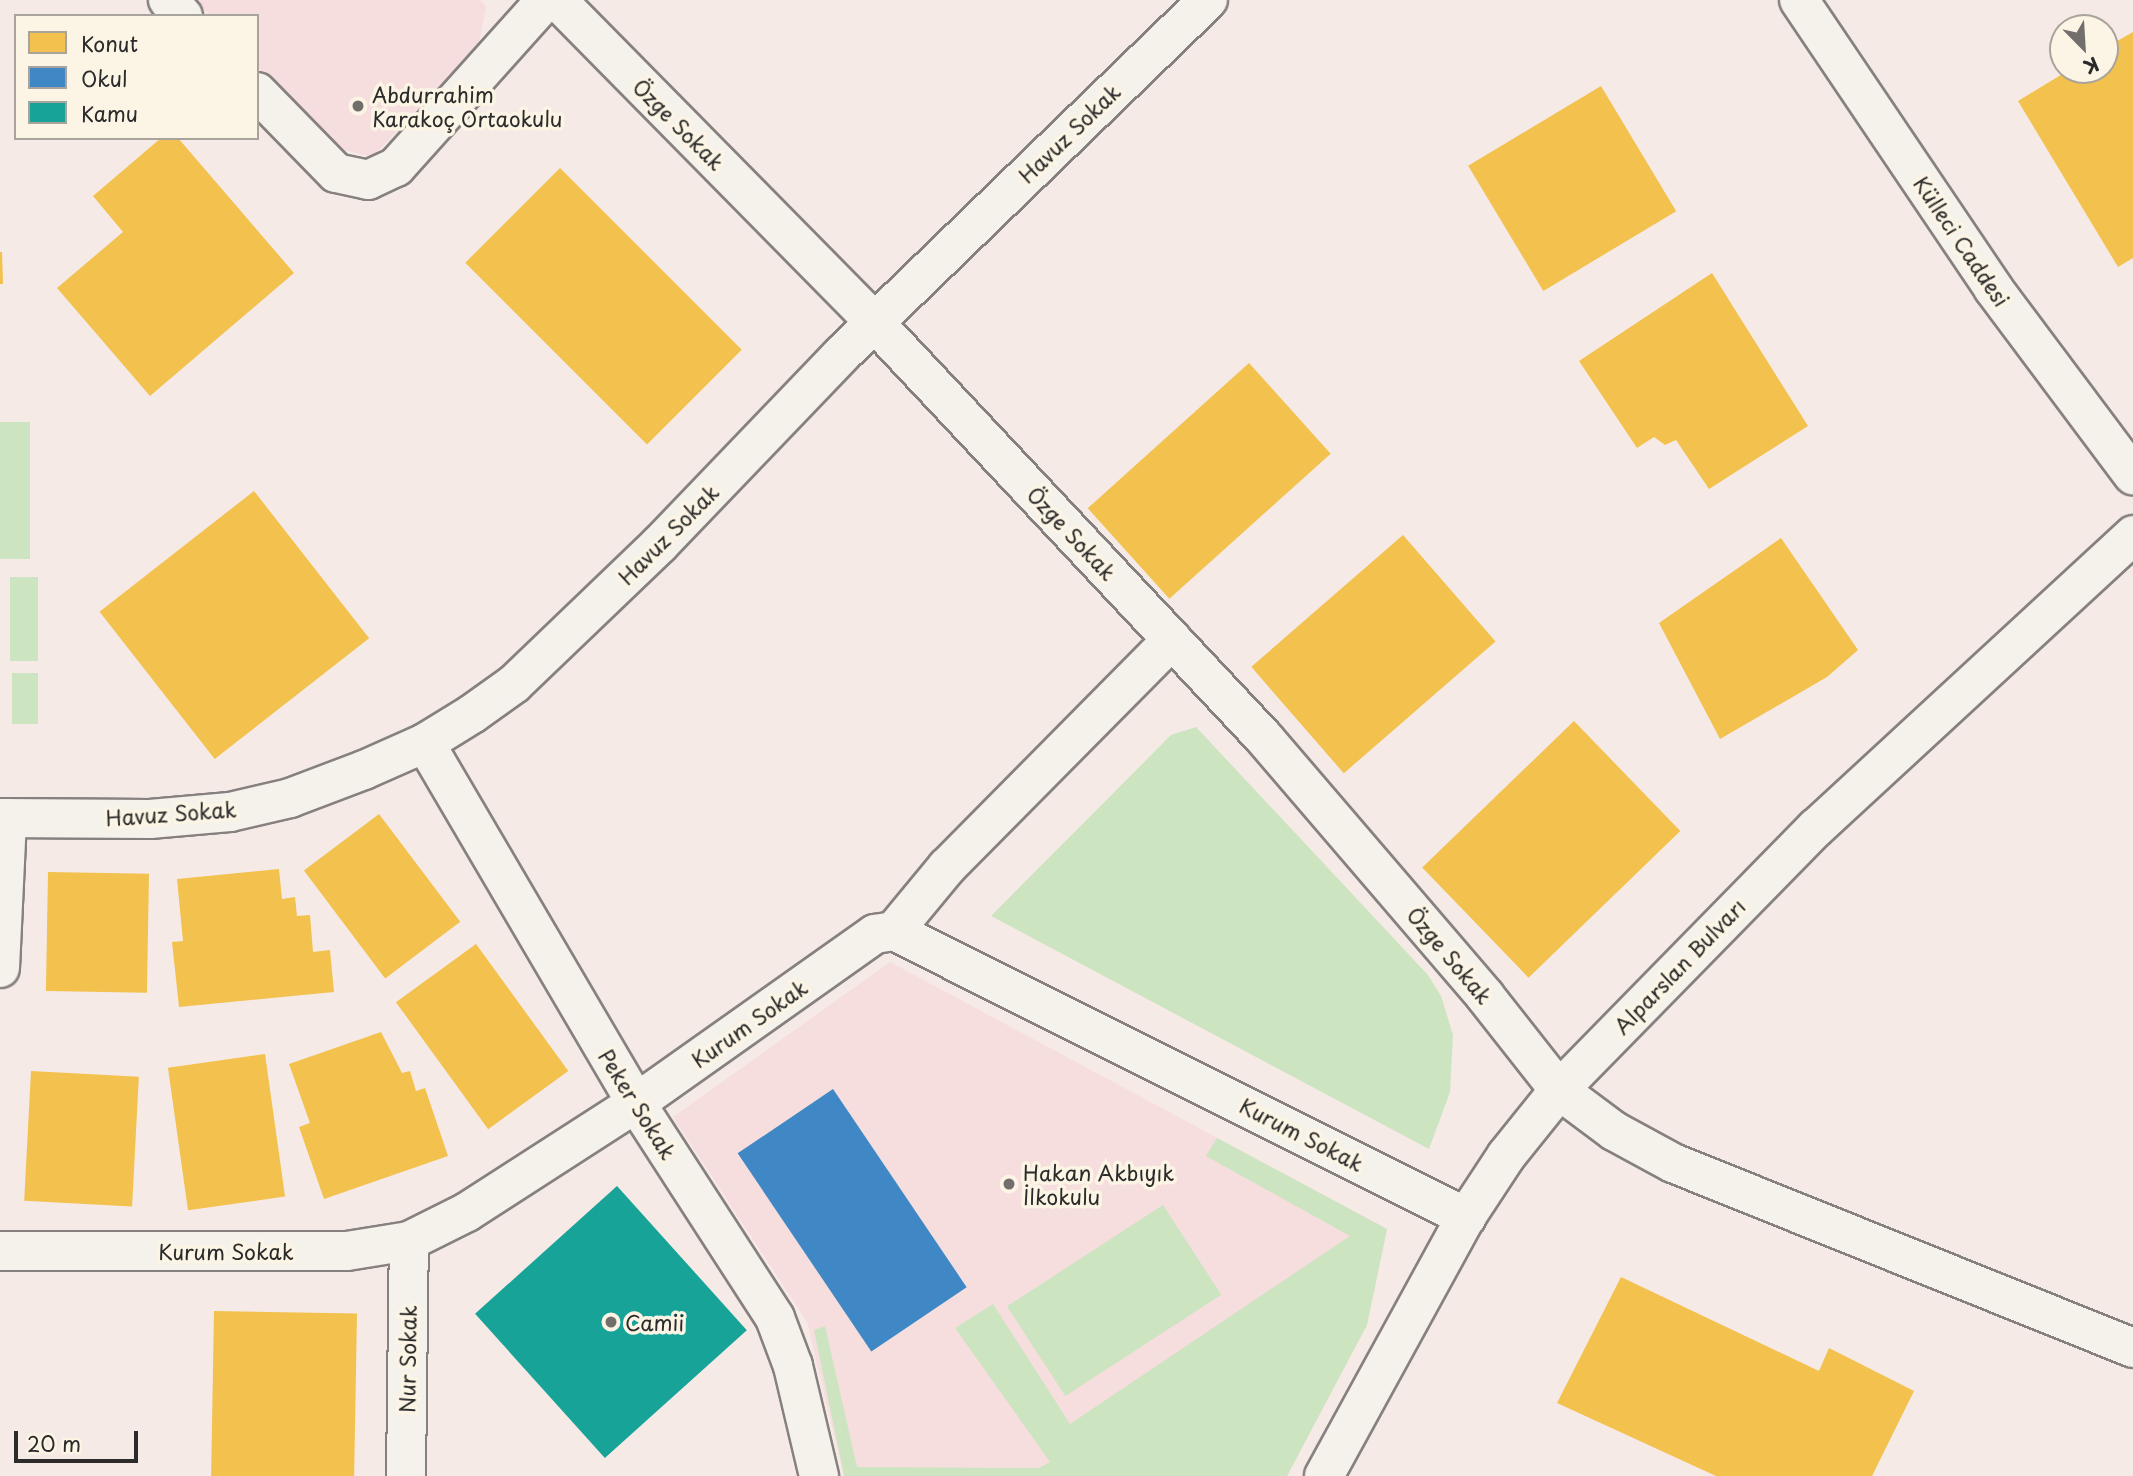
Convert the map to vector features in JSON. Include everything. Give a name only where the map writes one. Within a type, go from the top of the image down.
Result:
[{"type":"street","points":[[168,0],[181,14]]},
{"type":"street","points":[[259,94],[336,173],[368,180],[396,167],[546,0]]},
{"type":"street","name":"Özge Sokak","points":[[557,0],[874,322],[1265,739],[1485,996],[1559,1090],[1614,1131],[1673,1163],[2133,1348]]},
{"type":"street","name":"Havuz Sokak","points":[[3,818],[150,819],[230,812],[290,798],[425,743],[514,684],[660,544],[874,322],[1209,0]]},
{"type":"street","name":"Külleci Caddesi","points":[[1799,0],[1993,288],[2133,475]]},
{"type":"street","name":"Alparslan Bulvarı","points":[[1324,1476],[1466,1217],[1506,1156],[1559,1090],[1816,828],[2133,535]]},
{"type":"street","points":[[894,931],[947,867],[1172,640]]},
{"type":"street","name":"Peker Sokak","points":[[425,743],[636,1103],[775,1318],[793,1366],[819,1476]]},
{"type":"street","points":[[0,968],[3,818]]},
{"type":"street","name":"Kurum Sokak","points":[[0,1251],[347,1251],[409,1241],[467,1212],[636,1103],[875,934],[894,931],[1466,1217]]},
{"type":"street","name":"Nur Sokak","points":[[406,1476],[409,1241]]},
{"type":"shaded area","name":"Abdurrahim Karakoç Ortaokulu","points":[[196,0],[480,0],[486,6],[478,49],[372,157],[330,146],[259,68],[259,14],[208,14]]},
{"type":"shaded area","name":"Hakan Akbıyık İlkokulu","points":[[890,962],[1387,1229],[1367,1325],[1287,1476],[844,1476],[807,1322],[673,1117]]},
{"type":"green space","points":[[0,422],[30,422],[30,559],[0,559]]},
{"type":"green space","points":[[10,577],[38,577],[38,661],[10,661]]},
{"type":"green space","points":[[12,673],[38,673],[38,724],[12,724]]},
{"type":"green space","points":[[1196,727],[1428,975],[1441,996],[1453,1035],[1450,1092],[1429,1149],[991,916],[1171,735]]},
{"type":"green space","points":[[1217,1138],[1387,1229],[1367,1325],[1287,1476],[844,1476],[814,1330],[825,1326],[857,1467],[1039,1468],[1050,1462],[955,1328],[993,1304],[1070,1424],[1350,1236],[1206,1156]]},
{"type":"green space","points":[[1163,1205],[1221,1295],[1065,1396],[1007,1306]]},
{"type":"building: Konut","points":[[2133,32],[2133,258],[2118,267],[2018,101],[2049,82],[2119,84],[2119,40]]},
{"type":"building: Konut","points":[[1601,86],[1676,211],[1543,291],[1468,166]]},
{"type":"building: Konut","points":[[159,140],[180,140],[294,273],[150,396],[57,288],[123,232],[93,196]]},
{"type":"building: Konut","points":[[560,168],[742,350],[647,444],[465,263]]},
{"type":"building: Konut","points":[[2,252],[3,284],[0,284]]},
{"type":"building: Konut","points":[[1712,273],[1808,426],[1709,489],[1676,440],[1665,445],[1654,437],[1637,448],[1579,361]]},
{"type":"building: Konut","points":[[1249,363],[1331,454],[1169,599],[1088,508]]},
{"type":"building: Konut","points":[[254,491],[369,638],[215,759],[100,612]]},
{"type":"building: Konut","points":[[1403,535],[1496,641],[1344,773],[1251,667]]},
{"type":"building: Konut","points":[[1781,538],[1858,650],[1827,677],[1720,739],[1659,623]]},
{"type":"building: Konut","points":[[1574,721],[1680,831],[1529,978],[1422,868]]},
{"type":"building: Konut","points":[[379,814],[460,922],[385,978],[304,871]]},
{"type":"building: Konut","points":[[279,869],[282,899],[295,897],[297,916],[310,915],[313,952],[330,950],[334,992],[179,1007],[172,942],[183,941],[177,879]]},
{"type":"building: Konut","points":[[48,872],[149,874],[147,993],[46,991]]},
{"type":"building: Konut","points":[[476,944],[568,1071],[488,1129],[396,1002]]},
{"type":"building: Konut","points":[[381,1032],[402,1073],[410,1071],[416,1091],[425,1088],[448,1156],[324,1199],[299,1127],[310,1123],[289,1064]]},
{"type":"building: Konut","points":[[265,1054],[285,1197],[188,1210],[168,1068]]},
{"type":"building: Konut","points":[[31,1071],[139,1077],[132,1206],[24,1201]]},
{"type":"building: Konut","points":[[1621,1277],[1819,1371],[1829,1348],[1914,1391],[1872,1476],[1716,1476],[1557,1403]]},
{"type":"building: Konut","points":[[214,1311],[357,1313],[354,1476],[211,1476]]},
{"type":"building: Okul","points":[[833,1089],[967,1287],[871,1351],[738,1153]]},
{"type":"building: Kamu","name":"Camii","points":[[617,1186],[747,1330],[605,1458],[475,1314]]},
{"type":"place","name":"Abdurrahim Karakoç Ortaokulu","points":[[358,106]]},
{"type":"place","name":"Hakan Akbıyık İlkokulu","points":[[1009,1184]]},
{"type":"place","name":"Camii","points":[[611,1322]]}]
